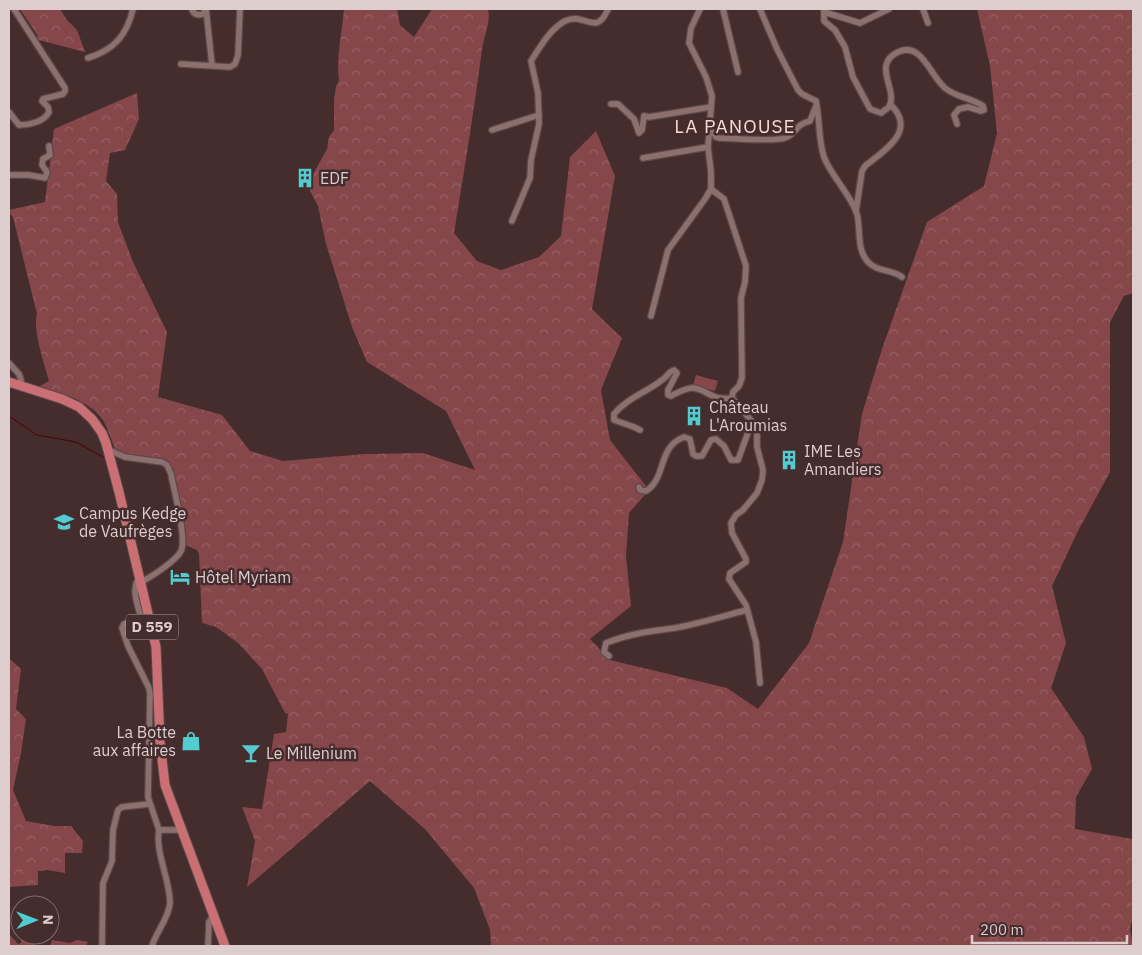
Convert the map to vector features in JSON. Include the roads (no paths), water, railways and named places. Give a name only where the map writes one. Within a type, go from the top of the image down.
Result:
[{"type":"main road","points":[[9,378],[20,383]]},
{"type":"main road","points":[[9,382],[20,383]]},
{"type":"main road","name":"D 559","points":[[20,383],[62,398],[79,407],[92,419],[102,433],[108,450],[156,647],[163,775],[181,830],[225,946]]},
{"type":"street","points":[[9,112],[19,125],[37,122],[47,116],[49,112],[48,107],[42,101],[43,99],[63,94],[65,91],[65,88],[14,9]]},
{"type":"street","points":[[88,58],[105,52],[118,40],[129,22],[133,9]]},
{"type":"street","points":[[192,9],[198,15],[202,14],[206,9]]},
{"type":"street","points":[[206,9],[212,65]]},
{"type":"street","points":[[181,64],[230,66],[237,61],[240,9]]},
{"type":"street","points":[[512,220],[530,178],[534,146],[538,132],[538,93],[531,61],[544,41],[563,22],[577,19],[589,23],[597,23],[604,18],[608,9]]},
{"type":"street","points":[[651,316],[668,250],[706,199],[711,189],[712,172],[708,147],[712,96],[710,86],[689,43],[692,28],[700,9]]},
{"type":"street","points":[[723,9],[738,72]]},
{"type":"street","points":[[760,9],[777,49],[798,90],[802,94],[814,99],[817,104],[821,146],[825,159],[856,211]]},
{"type":"street","points":[[889,9],[860,23],[824,10],[824,21],[835,30],[845,47],[854,77],[867,105],[874,111],[881,113],[891,105],[886,63],[894,54],[902,50],[911,49],[919,54],[946,88],[983,106],[984,110],[981,111],[968,107],[959,109],[954,116],[957,124]]},
{"type":"street","points":[[923,9],[928,23]]},
{"type":"street","points":[[611,104],[618,104],[634,119],[637,132],[639,133],[642,130],[644,116],[649,117],[711,107]]},
{"type":"street","points":[[709,126],[716,137],[719,138],[780,139],[794,133],[801,123],[810,121],[817,104]]},
{"type":"street","points":[[891,105],[898,112],[902,120],[901,130],[892,144],[865,166],[862,171],[856,211],[862,252],[865,259],[877,268],[896,273],[902,277]]},
{"type":"street","points":[[492,130],[539,115]]},
{"type":"street","points":[[9,175],[29,175],[45,178],[47,172],[42,165],[43,159],[50,155],[49,146]]},
{"type":"street","points":[[644,158],[708,147]]},
{"type":"street","points":[[711,189],[724,199],[746,266],[741,298],[742,378],[739,386],[733,392],[732,398],[754,424],[757,432],[763,475],[757,493],[731,523],[732,533],[746,562],[729,576],[729,579],[742,597],[747,610],[759,659],[760,683]]},
{"type":"street","points":[[9,363],[20,374],[20,383]]},
{"type":"street","points":[[640,430],[634,426],[614,420],[614,414],[629,401],[664,379],[674,370],[677,373],[668,390],[668,395],[671,396],[694,388],[712,397],[732,398]]},
{"type":"street","points":[[639,487],[640,490],[646,491],[653,486],[661,469],[663,458],[674,442],[684,437],[690,439],[693,454],[696,456],[702,456],[711,440],[716,439],[724,446],[732,460],[738,460],[750,427],[754,424]]},
{"type":"street","points":[[108,450],[125,457],[162,462],[167,466],[171,474],[183,535],[182,550],[173,560],[136,581],[134,589],[141,618],[140,621],[124,624],[122,628],[128,646],[149,688],[149,804],[159,830],[160,849],[169,891],[170,906],[152,946]]},
{"type":"street","points":[[609,656],[604,652],[604,648],[606,644],[612,641],[642,632],[676,628],[747,610]]},
{"type":"street","points":[[102,946],[103,883],[112,861],[113,830],[118,810],[122,807],[149,804]]},
{"type":"street","points":[[159,830],[181,830]]},
{"type":"street","points":[[208,946],[209,922],[214,916]]},
{"type":"waterway","points":[[9,416],[37,435],[76,442],[103,457]]},
{"type":"place","name":"EDF","points":[[305,178]]},
{"type":"place","name":"Château L'Aroumias","points":[[694,416]]},
{"type":"place","name":"IME Les Amandiers","points":[[789,460]]},
{"type":"place","name":"Campus Kedge de Vaufrèges","points":[[64,522]]},
{"type":"place","name":"Hôtel Myriam","points":[[180,577]]},
{"type":"place","name":"La Botte aux affaires","points":[[191,741]]},
{"type":"place","name":"Le Millenium","points":[[251,753]]},
{"type":"district","name":"LA PANOUSE","points":[[735,126]]}]
